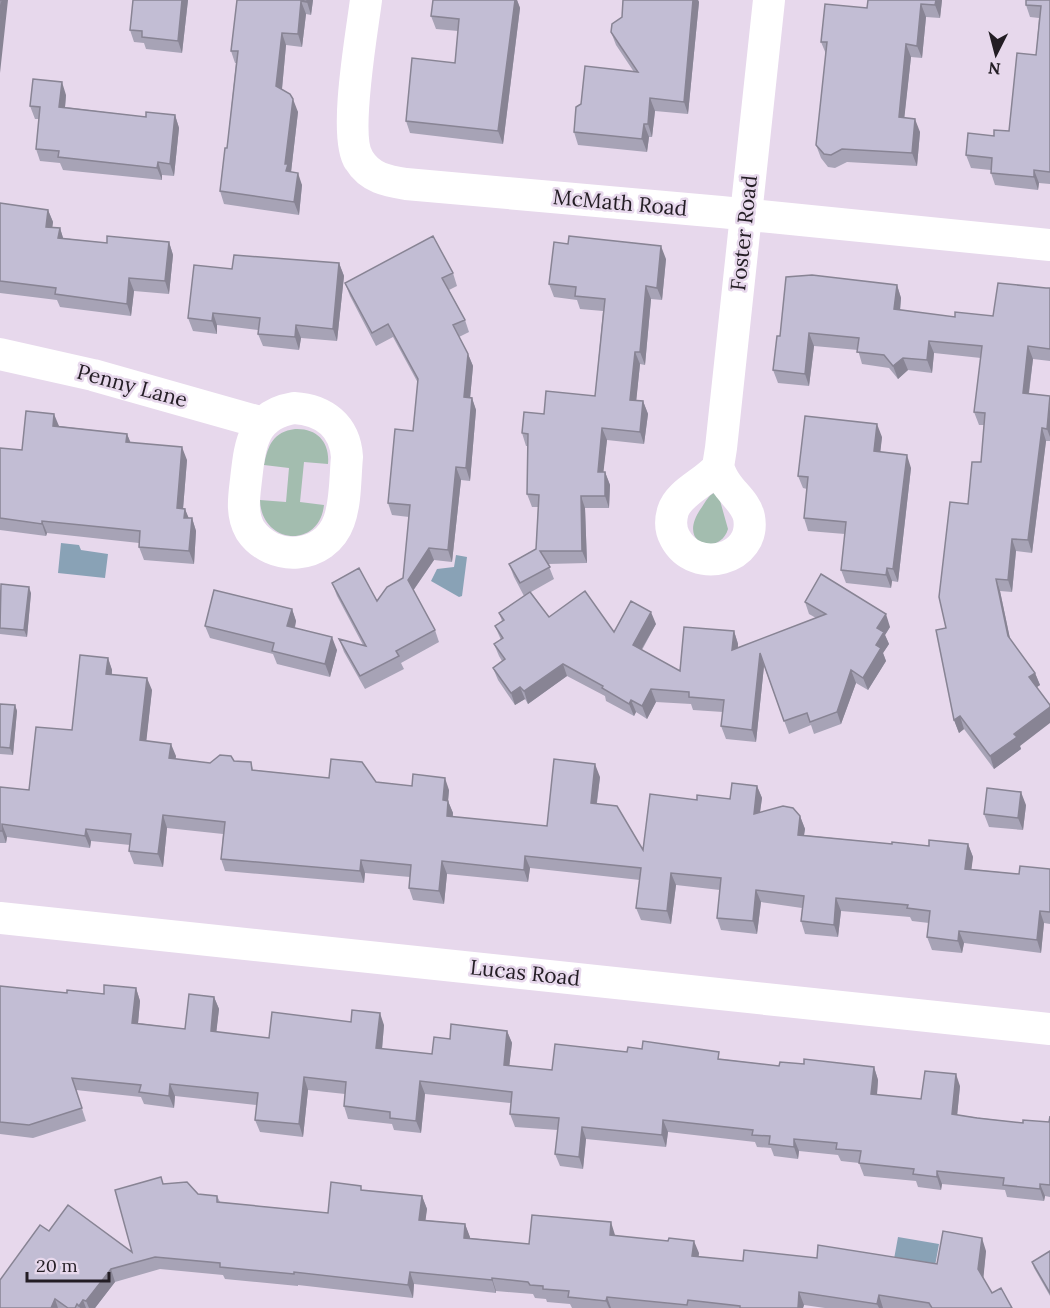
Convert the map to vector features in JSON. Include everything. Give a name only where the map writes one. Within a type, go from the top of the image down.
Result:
[{"type":"street","name":"McMath Road","points":[[366,0],[354,96],[352,138],[359,160],[376,176],[388,181],[1050,245]]},
{"type":"street","name":"Foster Road","points":[[718,467],[722,448],[769,0]]},
{"type":"street","name":"Penny Lane","points":[[0,354],[66,368],[263,423]]},
{"type":"street","points":[[285,409],[313,410],[329,418],[344,440],[347,457],[339,522],[330,538],[306,552],[287,553],[269,548],[256,536],[247,522],[243,504],[249,448],[254,434],[263,423],[285,409]]},
{"type":"street","name":"Lucas Road","points":[[0,918],[1050,1029]]},
{"type":"green space","points":[[295,429],[310,431],[320,438],[327,449],[328,464],[304,462],[300,502],[324,505],[320,520],[312,529],[302,535],[290,536],[279,533],[270,526],[263,515],[260,500],[286,502],[289,468],[264,465],[267,451],[277,436]]},
{"type":"green space","points":[[714,493],[719,497],[728,529],[717,543],[702,543],[696,538],[693,530],[695,520]]},
{"type":"water","points":[[61,543],[79,545],[81,550],[108,554],[105,578],[58,573]]},
{"type":"water","points":[[456,555],[467,557],[462,596],[459,597],[431,581],[437,569],[454,567]]},
{"type":"water","points":[[898,1237],[939,1244],[935,1266],[894,1259]]},
{"type":"building","points":[[133,0],[182,0],[178,41],[142,37],[142,31],[130,30]]},
{"type":"building","points":[[237,0],[307,0],[307,2],[301,1],[298,34],[282,33],[276,86],[290,94],[293,99],[285,164],[288,164],[286,171],[298,173],[294,202],[220,191],[238,51],[231,51]]},
{"type":"building","points":[[433,0],[515,0],[498,131],[406,121],[412,58],[455,63],[459,19],[431,16]]},
{"type":"building","points":[[623,0],[693,0],[684,102],[650,98],[648,124],[644,124],[642,139],[574,132],[576,107],[581,104],[585,66],[638,72],[611,32],[612,24],[622,17]]},
{"type":"building","points":[[868,0],[936,0],[935,5],[921,4],[917,46],[906,44],[899,117],[915,119],[912,153],[842,149],[831,155],[824,154],[816,145],[827,42],[821,42],[825,4],[867,8]]},
{"type":"building","points":[[1026,0],[1050,0],[1050,172],[1034,170],[1034,177],[991,173],[992,158],[966,155],[968,133],[994,136],[994,130],[1009,131],[1017,53],[1036,55],[1041,6],[1026,5]]},
{"type":"building","points":[[33,79],[62,82],[59,107],[146,117],[146,112],[175,115],[170,164],[158,162],[157,168],[58,157],[59,151],[36,149],[40,107],[30,106]]},
{"type":"building","points":[[0,203],[48,210],[46,227],[60,228],[58,238],[107,243],[107,236],[169,242],[165,281],[129,278],[127,304],[55,294],[56,288],[0,281]]},
{"type":"building","points":[[433,236],[453,273],[442,278],[465,320],[453,325],[468,354],[464,397],[472,398],[466,468],[456,467],[448,550],[429,548],[408,580],[435,630],[396,651],[399,656],[360,676],[339,639],[366,646],[332,583],[359,568],[377,601],[387,587],[403,578],[410,505],[388,503],[395,429],[413,431],[418,379],[388,324],[372,333],[345,283]]},
{"type":"building","points":[[569,236],[661,246],[657,288],[646,286],[640,352],[635,352],[630,400],[643,401],[640,432],[602,428],[598,472],[605,472],[605,496],[581,496],[582,551],[540,551],[550,567],[520,583],[509,564],[536,549],[539,495],[527,494],[528,434],[522,433],[524,412],[544,414],[546,391],[595,396],[605,299],[575,296],[576,287],[549,284],[554,242],[568,244]]},
{"type":"building","points":[[234,255],[339,263],[333,329],[296,325],[295,337],[258,334],[260,318],[213,313],[212,321],[188,318],[194,265],[232,269]]},
{"type":"building","points":[[812,275],[897,285],[894,309],[955,317],[955,312],[993,316],[998,283],[1050,288],[1050,349],[1028,346],[1023,393],[1050,396],[1047,429],[1042,428],[1028,540],[1012,539],[1008,580],[996,579],[1008,636],[1035,673],[1029,677],[1050,707],[1014,734],[1017,737],[990,756],[960,716],[954,720],[936,630],[946,628],[939,597],[950,502],[968,504],[972,462],[981,462],[985,413],[974,412],[982,346],[929,341],[927,360],[903,358],[893,366],[884,355],[857,352],[859,338],[809,333],[805,374],[773,370],[777,336],[780,336],[786,277]]},
{"type":"building","points":[[26,411],[54,414],[53,426],[127,434],[126,442],[182,447],[177,508],[185,509],[184,518],[192,518],[189,551],[139,547],[140,531],[42,521],[42,524],[0,518],[0,448],[22,450]]},
{"type":"building","points":[[805,416],[877,424],[874,451],[907,455],[893,569],[887,568],[886,575],[841,570],[846,522],[804,518],[808,477],[798,476]]},
{"type":"building","points":[[821,574],[886,614],[877,628],[884,632],[876,645],[881,648],[863,678],[851,670],[837,712],[810,722],[807,713],[784,721],[760,653],[752,730],[721,726],[724,700],[689,697],[689,692],[651,689],[642,706],[631,700],[629,704],[602,688],[603,686],[563,664],[524,691],[520,687],[511,693],[493,668],[505,659],[494,644],[503,638],[495,626],[504,620],[499,613],[530,592],[549,617],[585,591],[614,632],[631,601],[651,612],[633,645],[680,671],[684,627],[734,631],[732,650],[826,614],[805,602]]},
{"type":"building","points":[[1,584],[29,587],[24,630],[0,628]]},
{"type":"building","points":[[214,590],[292,609],[287,626],[332,637],[325,664],[272,651],[274,643],[205,626]]},
{"type":"building","points":[[80,655],[108,658],[106,674],[147,678],[140,740],[171,744],[169,758],[210,763],[220,755],[231,756],[234,761],[251,762],[252,770],[329,778],[331,759],[362,762],[376,782],[412,786],[413,774],[445,778],[443,800],[448,801],[447,816],[547,826],[554,759],[595,764],[591,803],[617,806],[643,850],[650,794],[697,800],[697,795],[730,799],[732,783],[757,786],[754,814],[783,806],[793,808],[800,816],[798,835],[929,846],[929,840],[968,844],[965,869],[1019,874],[1020,866],[1050,869],[1050,912],[1040,911],[1037,940],[959,931],[958,941],[927,937],[930,911],[907,908],[908,905],[836,898],[834,925],[801,921],[804,896],[756,890],[753,921],[717,918],[721,878],[671,873],[667,911],[636,908],[641,868],[525,856],[524,870],[442,861],[439,891],[409,888],[411,865],[361,860],[360,871],[221,859],[225,822],[163,815],[158,854],[129,851],[131,834],[86,829],[85,836],[2,824],[2,831],[0,831],[0,787],[29,790],[36,727],[72,730]]},
{"type":"building","points":[[0,704],[15,705],[10,748],[0,747]]},
{"type":"building","points":[[987,788],[1021,792],[1018,818],[984,814]]},
{"type":"building","points":[[104,985],[136,988],[132,1023],[185,1029],[189,994],[214,997],[211,1031],[269,1038],[272,1012],[351,1022],[352,1010],[380,1013],[376,1048],[432,1054],[434,1037],[450,1039],[451,1024],[507,1031],[504,1065],[552,1070],[555,1044],[627,1052],[628,1047],[642,1049],[643,1041],[719,1052],[718,1059],[779,1066],[780,1062],[804,1064],[804,1059],[874,1067],[871,1094],[921,1099],[925,1071],[956,1074],[952,1114],[1023,1123],[1023,1120],[1049,1122],[1050,1116],[1050,1185],[1040,1184],[1040,1189],[1003,1185],[1004,1178],[937,1171],[937,1177],[913,1174],[914,1169],[859,1163],[861,1151],[836,1149],[837,1143],[794,1139],[794,1147],[769,1144],[770,1136],[752,1135],[753,1130],[663,1120],[662,1135],[582,1127],[579,1157],[555,1154],[559,1118],[510,1114],[512,1092],[420,1081],[416,1121],[390,1118],[390,1112],[344,1106],[346,1082],[304,1077],[299,1124],[255,1120],[258,1093],[170,1084],[169,1096],[139,1092],[141,1085],[72,1078],[82,1108],[29,1125],[0,1122],[0,986],[67,993],[67,990],[104,994]]},
{"type":"building","points":[[161,1177],[163,1184],[187,1182],[198,1194],[217,1196],[217,1202],[328,1213],[331,1182],[361,1186],[361,1190],[422,1196],[419,1220],[465,1224],[464,1238],[529,1244],[532,1215],[611,1222],[610,1235],[668,1241],[669,1238],[694,1241],[692,1256],[743,1261],[744,1250],[817,1258],[818,1245],[937,1264],[943,1231],[982,1238],[978,1269],[992,1293],[1001,1288],[1012,1308],[932,1308],[929,1303],[879,1295],[877,1304],[799,1292],[798,1308],[740,1308],[740,1306],[688,1300],[687,1305],[607,1297],[606,1301],[568,1297],[569,1291],[543,1289],[543,1286],[530,1285],[528,1282],[492,1278],[492,1280],[410,1272],[408,1285],[294,1272],[294,1274],[220,1267],[220,1263],[155,1257],[111,1269],[86,1301],[83,1300],[75,1308],[68,1308],[55,1299],[51,1308],[0,1308],[0,1280],[40,1225],[49,1231],[68,1205],[132,1252],[115,1190]]},
{"type":"building","points":[[1050,1251],[1050,1293],[1032,1262]]}]
